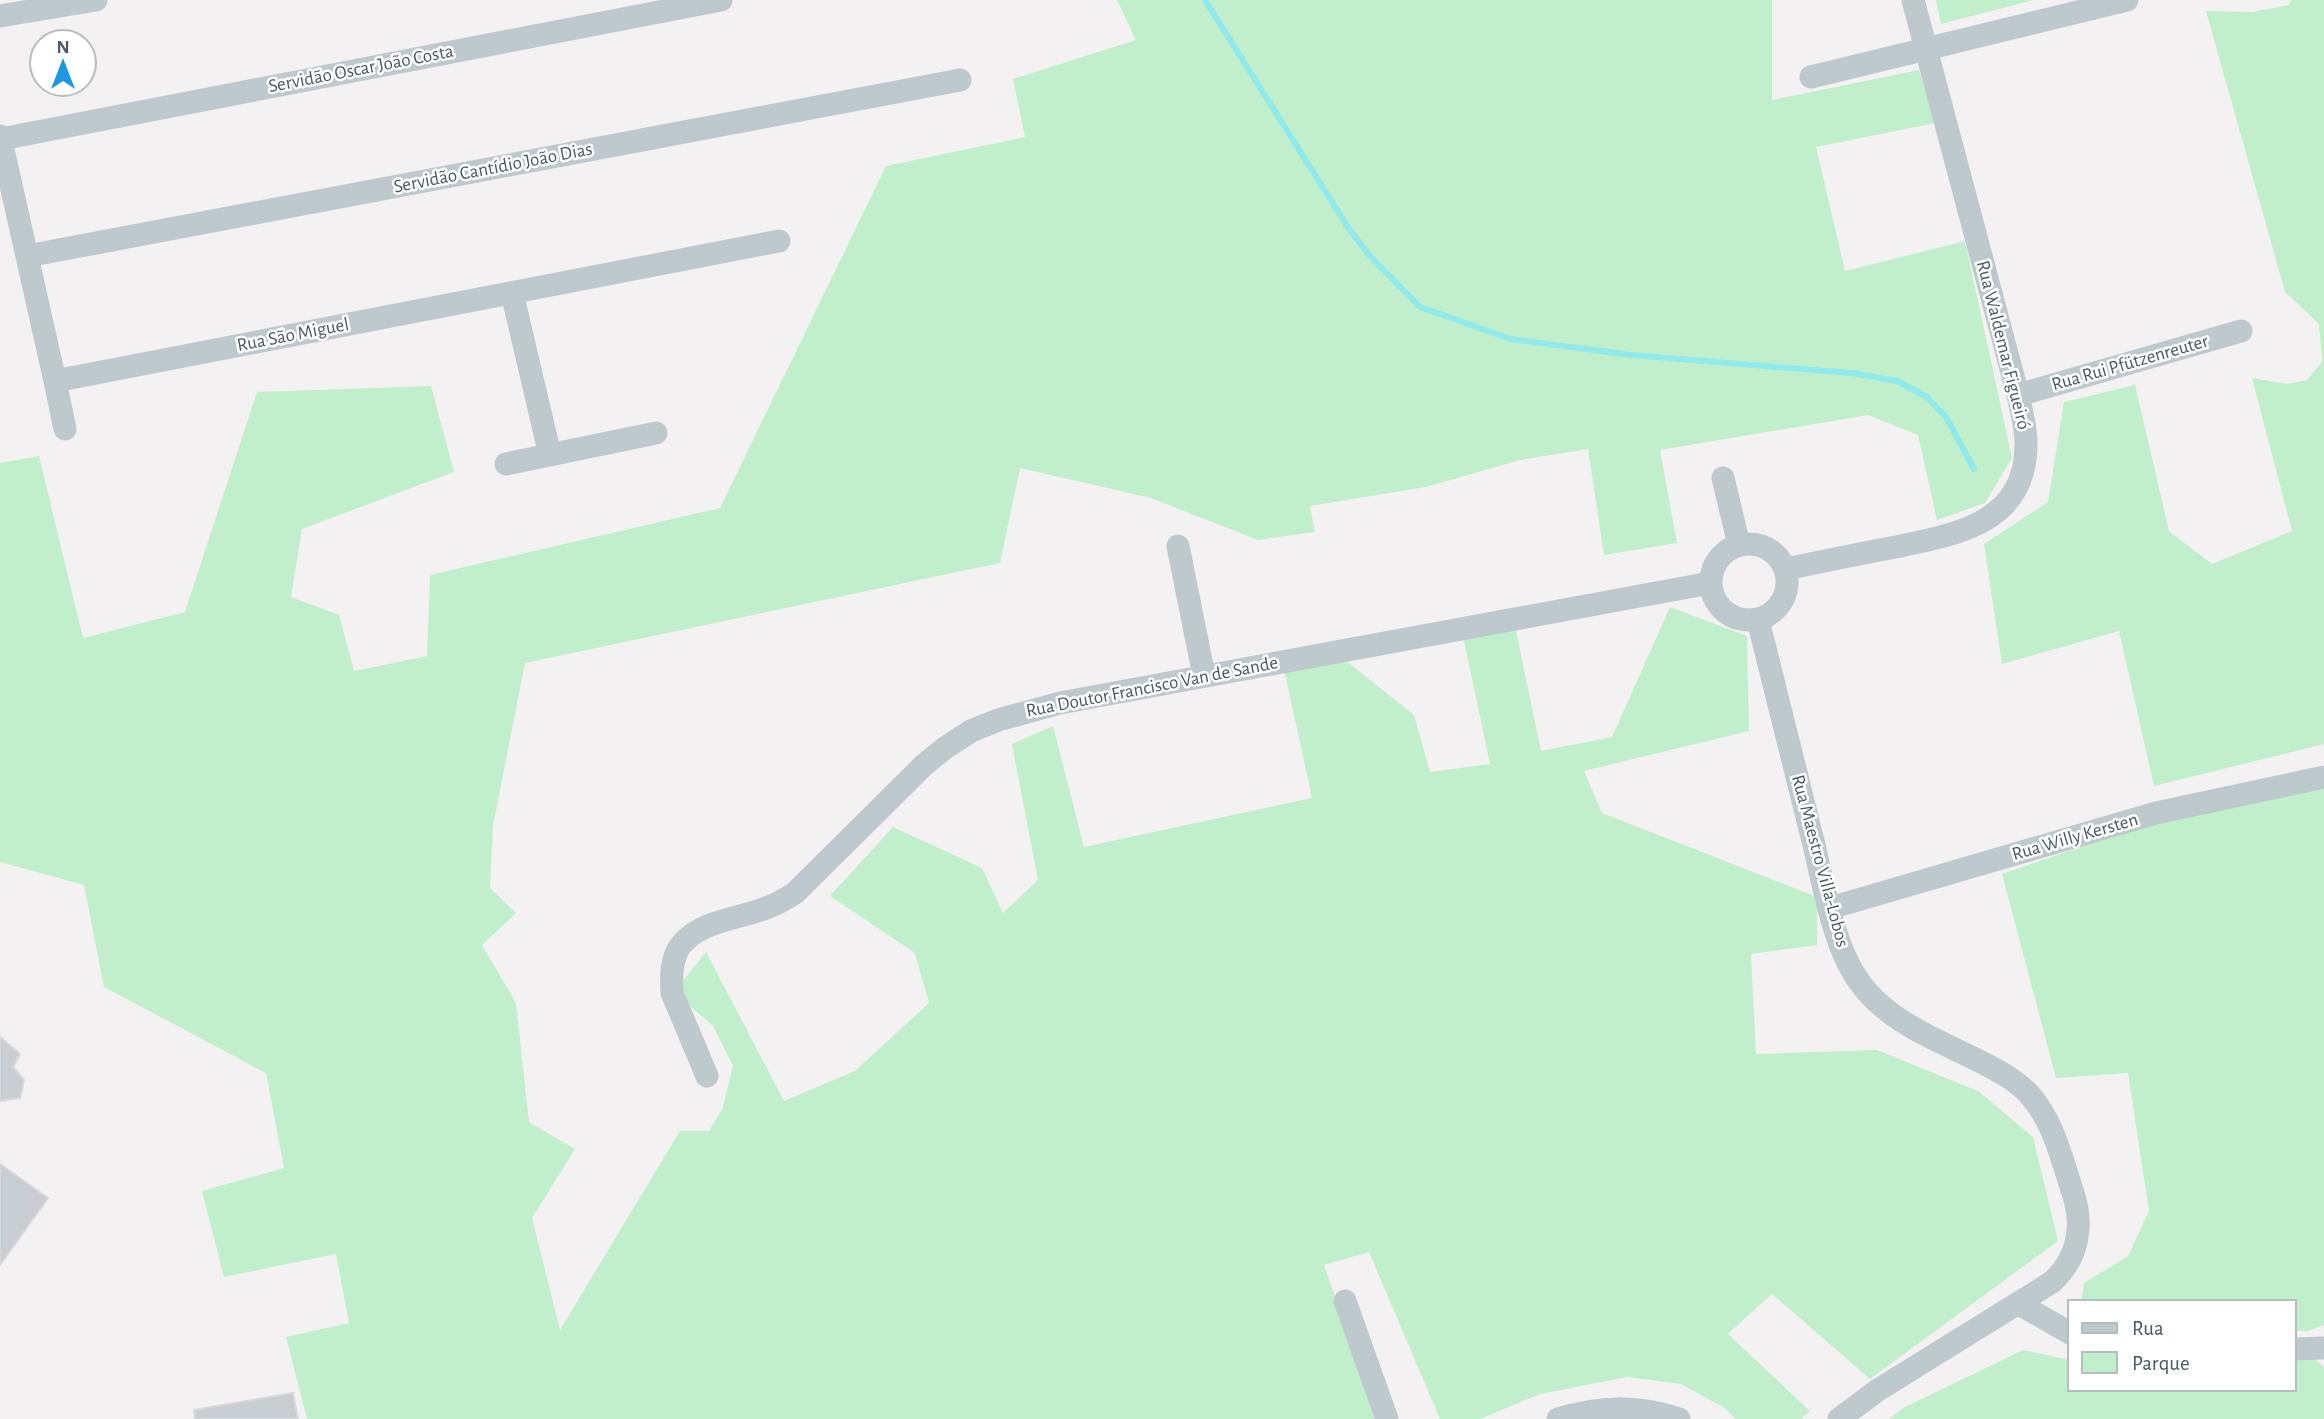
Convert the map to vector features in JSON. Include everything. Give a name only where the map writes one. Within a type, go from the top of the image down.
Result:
[{"type":"street","points":[[0,16],[96,0]]},
{"type":"street","name":"Servidão Oscar João Costa","points":[[0,137],[721,0]]},
{"type":"street","name":"Rua Waldemar Figueiró","points":[[1786,569],[1959,533],[1995,514],[2011,497],[2021,478],[2026,441],[2018,395],[1913,0]]},
{"type":"street","points":[[1811,77],[2127,0]]},
{"type":"street","name":"Servidão Cantídio João Dias","points":[[27,256],[960,80]]},
{"type":"street","points":[[0,137],[65,429]]},
{"type":"street","name":"Rua São Miguel","points":[[54,382],[779,241]]},
{"type":"street","points":[[512,293],[550,455]]},
{"type":"street","name":"Rua Rui Pfützenreuter","points":[[2018,395],[2241,331]]},
{"type":"street","points":[[506,464],[656,433]]},
{"type":"street","points":[[1723,478],[1739,545]]},
{"type":"street","points":[[1739,545],[1762,545],[1780,559],[1786,569],[1788,582],[1780,606],[1770,615],[1758,620],[1746,621],[1725,613],[1712,594],[1712,570],[1718,559],[1739,545]]},
{"type":"street","points":[[1178,546],[1204,676]]},
{"type":"street","name":"Rua Doutor Francisco Van de Sande","points":[[706,1076],[672,993],[673,963],[679,947],[690,936],[708,926],[771,907],[795,893],[924,765],[971,732],[1027,710],[1710,583]]},
{"type":"street","name":"Rua Maestro Villa-Lobos","points":[[1758,620],[1830,908],[1848,964],[1873,1000],[1889,1014],[2008,1076],[2028,1093],[2053,1132],[2074,1195],[2078,1217],[2072,1258],[2062,1273],[2019,1304],[1878,1390],[1839,1419]]},
{"type":"street","name":"Rua Willy Kersten","points":[[1830,908],[2156,813],[2324,776]]},
{"type":"street","points":[[1345,1301],[1387,1419]]},
{"type":"street","points":[[2019,1304],[2068,1332]]},
{"type":"street","points":[[2296,1349],[2324,1348]]},
{"type":"street","points":[[1558,1419],[1610,1407],[1637,1408],[1679,1419]]},
{"type":"green space","points":[[1117,0],[1772,0],[1772,100],[1919,70],[1935,123],[1816,147],[1845,271],[1965,241],[2012,458],[1985,503],[1937,520],[1918,435],[1868,415],[1660,450],[1677,543],[1604,555],[1588,449],[1520,460],[1426,487],[1310,506],[1315,532],[1258,540],[1151,498],[1020,468],[1000,563],[525,663],[493,826],[490,888],[516,913],[482,945],[516,1003],[529,1122],[575,1149],[532,1218],[560,1330],[680,1131],[709,1131],[722,1110],[733,1066],[713,1026],[674,992],[706,952],[784,1101],[855,1071],[929,1003],[915,953],[830,896],[893,827],[982,868],[1003,913],[1038,880],[1012,744],[1053,726],[1084,847],[1312,798],[1284,669],[1345,660],[1414,715],[1430,772],[1490,764],[1463,636],[1515,626],[1541,751],[1612,737],[1670,607],[1747,636],[1749,731],[1584,771],[1602,813],[1817,897],[1817,945],[1751,954],[1756,1054],[1877,1050],[1978,1091],[2033,1137],[2058,1241],[1870,1379],[1772,1294],[1728,1334],[1810,1411],[1801,1419],[1736,1419],[1723,1407],[1681,1384],[1627,1377],[1540,1394],[1480,1419],[1440,1419],[1369,1252],[1324,1265],[1377,1419],[307,1419],[286,1337],[349,1323],[336,1254],[224,1277],[202,1191],[284,1168],[266,1073],[104,987],[84,885],[0,862],[0,463],[39,456],[83,638],[185,612],[257,392],[431,386],[454,472],[302,529],[291,597],[339,615],[354,671],[427,656],[430,575],[720,508],[886,166],[1025,137],[1013,79],[1136,40]]},
{"type":"green space","points":[[1936,0],[2034,0],[1941,24]]},
{"type":"green space","points":[[2291,0],[2324,0],[2324,744],[2154,786],[2119,631],[2002,664],[1984,544],[2048,502],[2064,402],[2135,385],[2169,531],[2212,564],[2292,531],[2252,378],[2287,384],[2307,380],[2322,362],[2319,324],[2285,292],[2206,11],[2252,12],[2289,5]]},
{"type":"green space","points":[[2324,788],[2324,1325],[2308,1331],[2296,1331],[2296,1300],[2081,1300],[2084,1283],[2128,1256],[2149,1211],[2128,1073],[2056,1078],[2002,874],[2153,822]]},
{"type":"green space","points":[[2023,1350],[2068,1360],[2068,1391],[2296,1391],[2296,1360],[2316,1360],[2324,1367],[2324,1419],[1889,1419],[1903,1408]]},
{"type":"building","points":[[0,1037],[20,1054],[13,1067],[24,1080],[20,1098],[0,1101]]},
{"type":"building","points":[[0,1164],[48,1198],[0,1265]]},
{"type":"building","points":[[293,1393],[298,1419],[195,1419],[194,1410]]},
{"type":"waterway","points":[[1205,0],[1349,229],[1370,256],[1420,307],[1511,339],[1631,355],[1852,373],[1897,381],[1927,397],[1946,417],[1974,469]]}]
